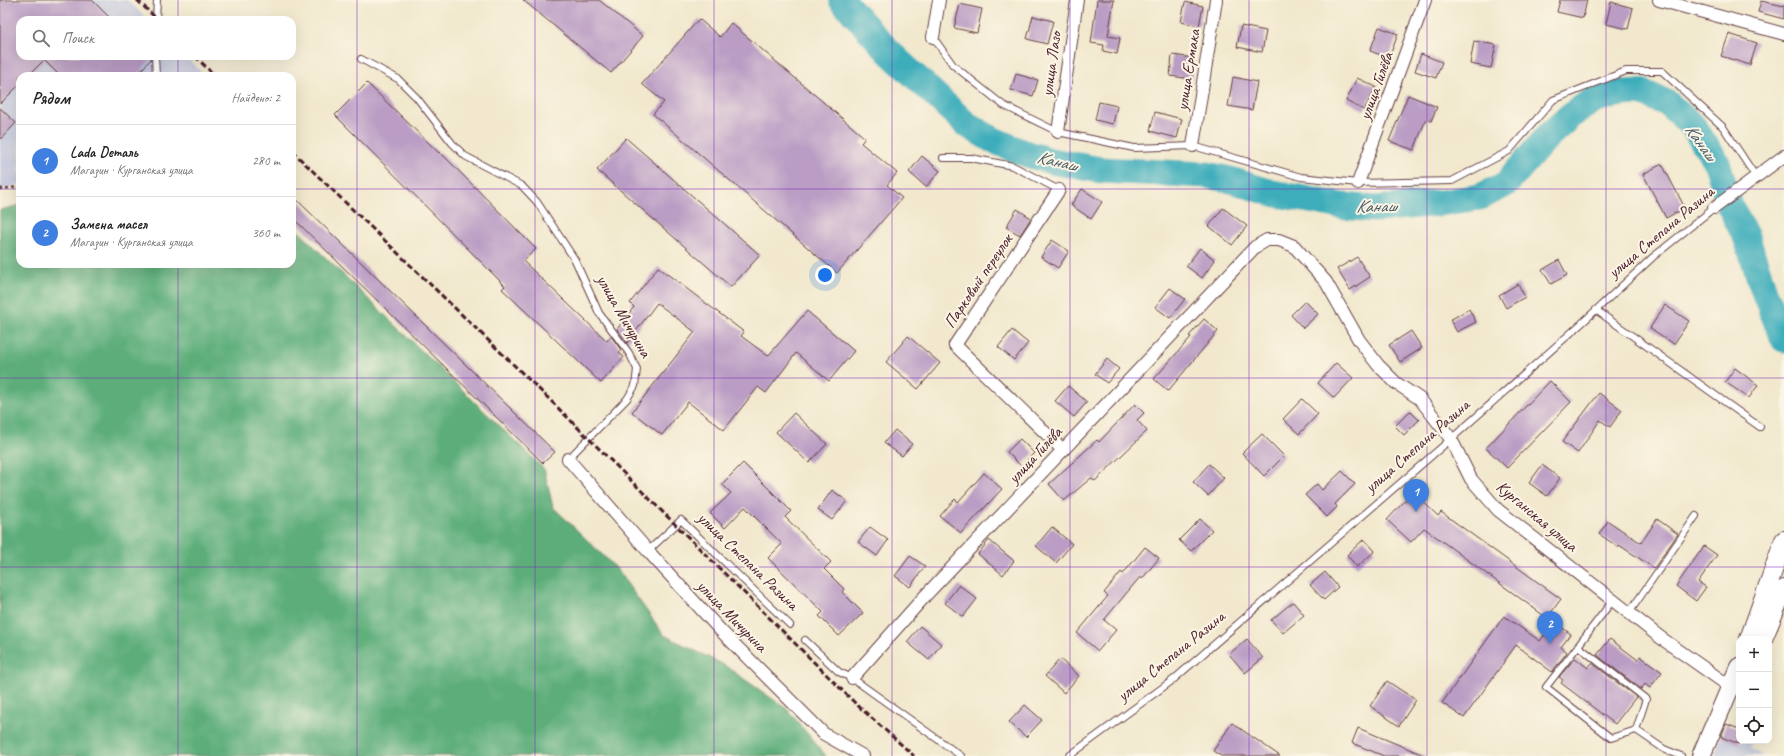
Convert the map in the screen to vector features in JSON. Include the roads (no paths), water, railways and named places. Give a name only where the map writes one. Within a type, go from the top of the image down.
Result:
[{"type":"main road","points":[[1750,636],[1784,540]]},
{"type":"main road","points":[[1764,636],[1784,589]]},
{"type":"main road","points":[[1701,756],[1735,686],[1738,672]]},
{"type":"street","points":[[933,37],[939,0]]},
{"type":"street","name":"улица Лазо","points":[[1058,132],[1077,0]]},
{"type":"street","name":"улица Ермака","points":[[1193,146],[1216,0]]},
{"type":"street","name":"улица Гилёва","points":[[1358,183],[1425,0]]},
{"type":"street","points":[[1659,0],[1784,34]]},
{"type":"street","name":"улица Степана Разина","points":[[1714,208],[1784,156]]},
{"type":"street","name":"Парковый переулок","points":[[1060,190],[955,345],[1063,450]]},
{"type":"street","name":"Курганская улица","points":[[1245,258],[1255,247],[1267,240],[1279,240],[1294,246],[1326,282],[1359,340],[1378,365],[1396,383],[1420,399],[1451,439],[1471,480],[1498,510],[1661,638],[1735,686]]},
{"type":"street","name":"улица Гилёва","points":[[852,678],[925,596],[1245,258]]},
{"type":"street","name":"улица Мичурина","points":[[568,459],[648,551],[722,632],[824,734],[863,756]]},
{"type":"lane","points":[[156,16],[157,0]]},
{"type":"lane","points":[[933,37],[953,65],[1003,105],[1058,132],[1134,148],[1193,146],[1301,177],[1358,183],[1452,181],[1509,151],[1553,100],[1626,71],[1662,71],[1723,127],[1753,179]]},
{"type":"lane","name":"улица Мичурина","points":[[361,59],[398,79],[417,98],[452,143],[465,156],[522,186],[538,202],[575,260],[599,313],[629,353],[637,369],[635,386],[627,399],[568,459]]},
{"type":"lane","points":[[155,60],[156,72]]},
{"type":"lane","points":[[943,158],[971,158],[1014,166],[1060,190]]},
{"type":"lane","name":"улица Степана Разина","points":[[1069,756],[1173,680],[1451,439],[1596,310],[1653,257],[1714,208]]},
{"type":"lane","points":[[1596,310],[1760,428]]},
{"type":"lane","points":[[1629,613],[1696,516]]},
{"type":"lane","name":"улица Степана Разина","points":[[648,551],[681,520],[790,625]]},
{"type":"lane","points":[[1613,600],[1546,688],[1611,738],[1636,730]]},
{"type":"lane","points":[[805,640],[839,672],[852,678],[961,756]]},
{"type":"lane","points":[[1578,646],[1646,699],[1636,730]]},
{"type":"lane","points":[[1636,730],[1664,749],[1681,756]]},
{"type":"waterway","name":"Канаш","points":[[842,0],[889,52],[966,124],[991,139],[1021,152],[1051,161],[1101,170],[1207,175],[1231,180],[1272,193],[1342,206],[1376,209],[1439,203],[1480,197],[1506,184],[1547,137],[1570,116],[1595,99],[1621,93],[1641,92],[1667,103],[1693,126],[1717,163],[1730,206],[1747,239],[1765,294],[1784,339]]},
{"type":"railway","points":[[137,0],[154,16]]},
{"type":"railway","points":[[199,60],[211,72]]},
{"type":"railway","points":[[296,155],[545,395],[854,702],[914,756]]},
{"type":"place","name":"Lada Dеталь","points":[[1416,512]]},
{"type":"place","name":"Замена масел","points":[[1550,644]]}]
